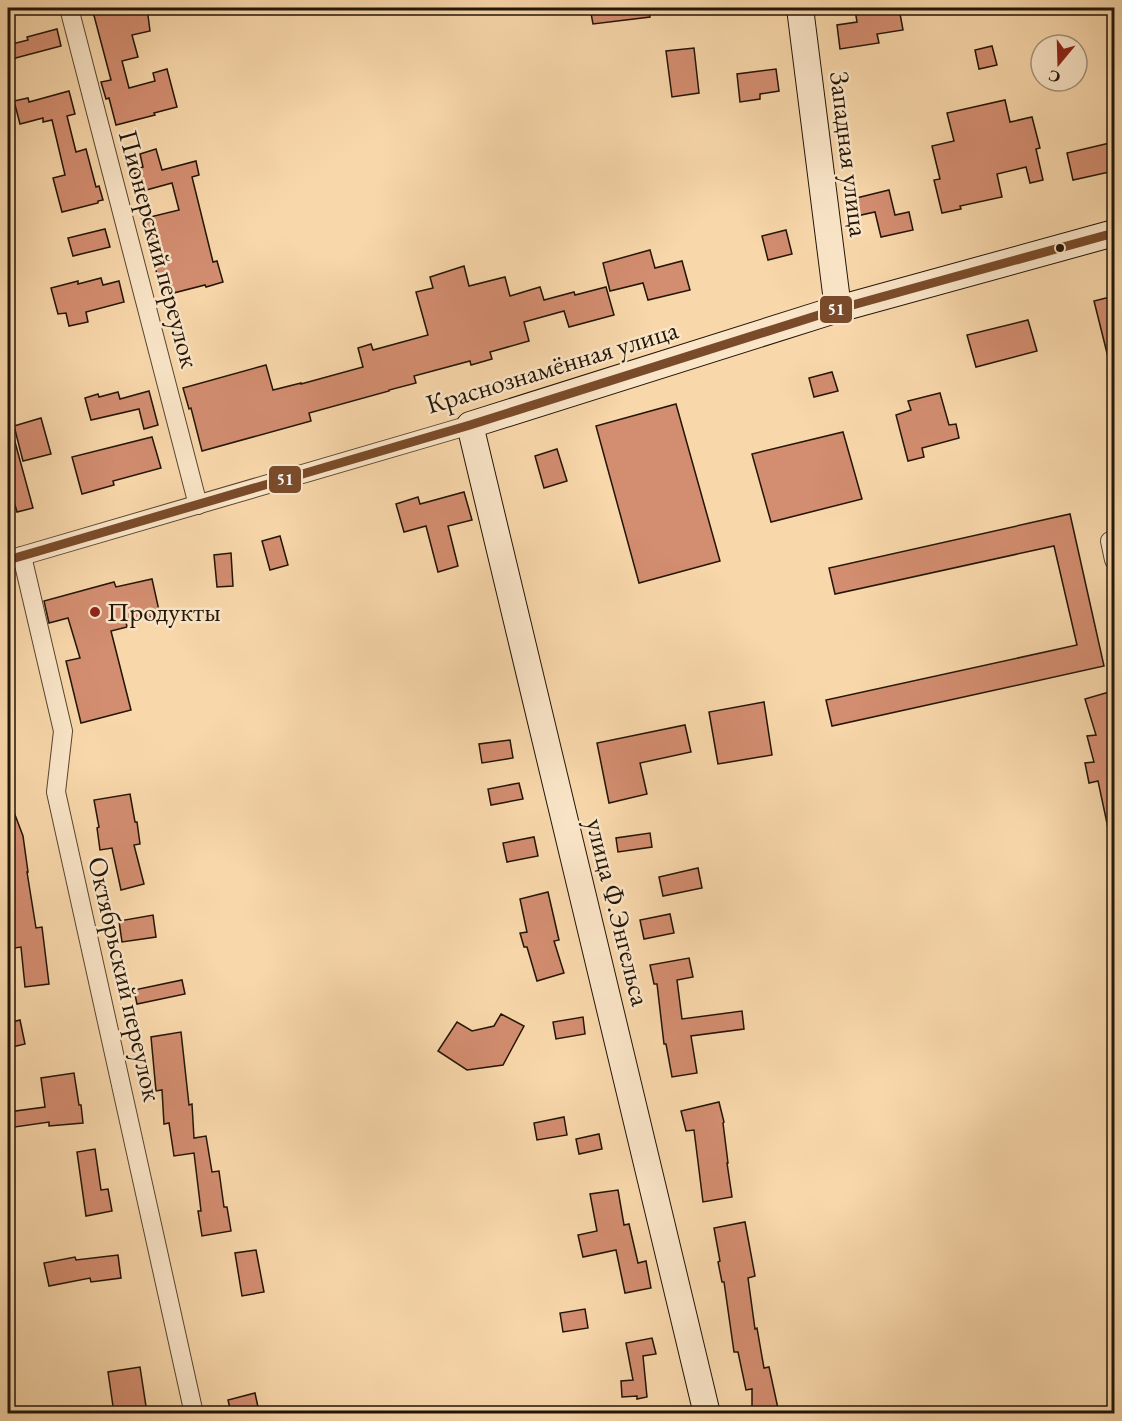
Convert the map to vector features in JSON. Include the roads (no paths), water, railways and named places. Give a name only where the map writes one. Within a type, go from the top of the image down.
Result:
[{"type":"main road","name":"Западная улица","points":[[800,8],[838,309]]},
{"type":"main road","name":"Краснознамённая улица","points":[[470,425],[838,309],[1114,233]]},
{"type":"main road","name":"улица Ф.Энгельса","points":[[470,425],[707,1413]]},
{"type":"street","name":"Пионерский переулок","points":[[69,8],[198,505]]},
{"type":"street","name":"Краснознамённая улица","points":[[15,558],[470,425]]},
{"type":"street","points":[[1110,541],[1114,560]]},
{"type":"street","name":"Октябрьский переулок","points":[[15,558],[63,731],[56,792],[194,1413]]},
{"type":"place","name":"Продукты","points":[[95,612]]}]
